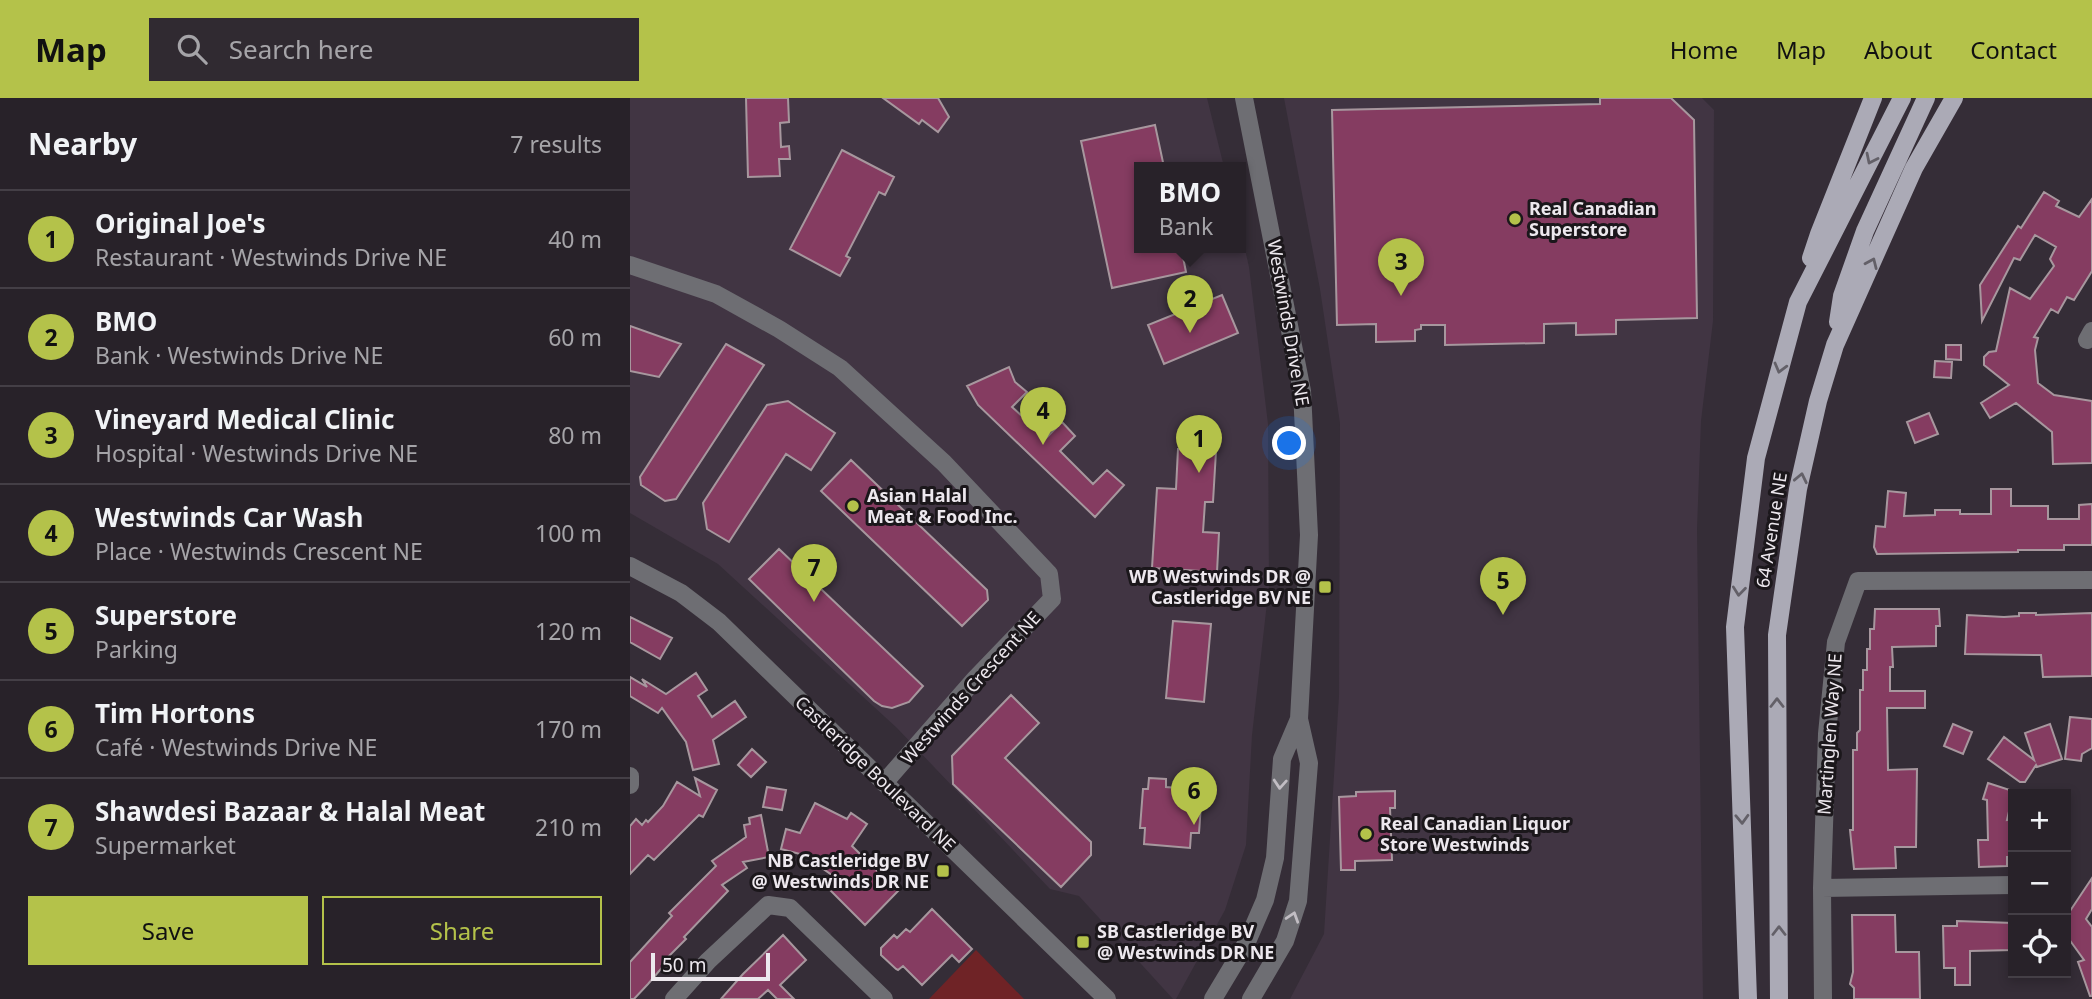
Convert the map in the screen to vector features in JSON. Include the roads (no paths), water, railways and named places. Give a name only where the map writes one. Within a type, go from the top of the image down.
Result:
[{"type":"main road","points":[[1798,302],[1819,234],[1874,98]]},
{"type":"main road","name":"64 Avenue NE","points":[[1748,999],[1735,627],[1756,458],[1798,302],[1902,98]]},
{"type":"main road","points":[[1835,345],[1842,296],[1865,231],[1926,98]]},
{"type":"main road","name":"64 Avenue NE","points":[[1779,999],[1776,635],[1798,489],[1818,401],[1835,345],[1914,168],[1954,98]]},
{"type":"street","name":"Westwinds Drive NE","points":[[1244,98],[1302,391],[1309,535],[1299,719],[1309,763],[1298,901],[1286,942],[1251,999]]},
{"type":"street","name":"Westwinds Crescent NE","points":[[630,265],[716,294],[779,328],[840,368],[944,463],[1049,575],[1052,600],[975,680],[884,783]]},
{"type":"street","name":"Castleridge Boulevard NE","points":[[630,566],[681,593],[719,622],[1107,999]]},
{"type":"street","name":"Martinglen Way NE","points":[[1823,999],[1822,888],[1827,734],[1836,642],[1858,581],[2092,580]]},
{"type":"street","name":"Westwinds Drive NE","points":[[1213,999],[1247,944],[1265,900],[1275,858],[1282,759],[1299,719]]},
{"type":"street","points":[[630,776],[630,785]]},
{"type":"street","points":[[1822,888],[2008,885]]},
{"type":"street","points":[[674,999],[708,961],[768,905],[790,908],[884,999]]},
{"type":"place","name":"Real Canadian Superstore","points":[[1515,219]]},
{"type":"place","name":"Vineyard Medical Clinic","points":[[1401,296]]},
{"type":"place","name":"BMO","points":[[1190,333]]},
{"type":"place","name":"Westwinds Car Wash","points":[[1043,445]]},
{"type":"place","name":"Original Joe's","points":[[1199,473]]},
{"type":"place","name":"Asian Halal Meat & Food Inc.","points":[[853,506]]},
{"type":"place","name":"WB Westwinds DR @ Castleridge BV NE","points":[[1325,587]]},
{"type":"place","name":"Shawdesi Bazaar & Halal Meat","points":[[814,602]]},
{"type":"place","name":"Superstore","points":[[1503,615]]},
{"type":"place","name":"Tim Hortons","points":[[1194,825]]},
{"type":"place","name":"Real Canadian Liquor Store Westwinds","points":[[1366,834]]},
{"type":"place","name":"NB Castleridge BV @ Westwinds DR NE","points":[[943,871]]},
{"type":"place","name":"SB Castleridge BV @ Westwinds DR NE","points":[[1083,942]]}]
